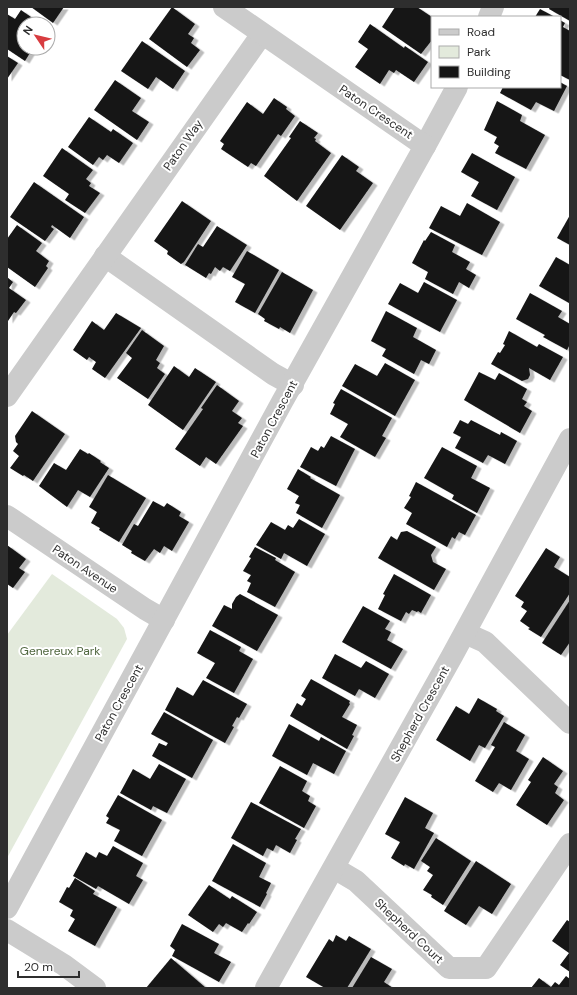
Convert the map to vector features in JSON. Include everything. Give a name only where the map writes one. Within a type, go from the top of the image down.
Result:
[{"type":"street","name":"Paton Crescent","points":[[7,908],[292,384],[425,146],[224,7]]},
{"type":"street","name":"Paton Way","points":[[7,396],[262,34]]},
{"type":"street","points":[[425,146],[456,88]]},
{"type":"street","points":[[105,256],[273,374],[292,384]]},
{"type":"street","name":"Shepherd Crescent","points":[[266,988],[465,633],[570,439]]},
{"type":"street","name":"Paton Avenue","points":[[7,516],[145,609],[164,620]]},
{"type":"street","points":[[465,633],[485,642],[570,722]]},
{"type":"street","name":"Shepherd Court","points":[[334,868],[356,881],[449,968],[486,968],[570,844]]},
{"type":"street","points":[[7,930],[64,965],[95,988]]},
{"type":"green space","name":"Genereux Park","points":[[52,574],[117,619],[124,628],[127,639],[7,858],[7,635]]},
{"type":"building","points":[[31,7],[64,7],[56,19],[56,16],[43,16]]},
{"type":"building","points":[[172,7],[195,24],[188,34],[194,38],[191,43],[200,50],[187,67],[149,39]]},
{"type":"building","points":[[395,7],[417,7],[431,16],[431,41],[421,54],[382,27]]},
{"type":"building","points":[[550,7],[570,7],[570,21],[549,9]]},
{"type":"building","points":[[540,9],[553,16],[536,16]]},
{"type":"building","points":[[21,10],[30,16],[17,16]]},
{"type":"building","points":[[7,14],[15,19],[16,18],[16,55],[7,49]]},
{"type":"building","points":[[561,21],[565,23],[563,27],[570,31],[570,80],[561,76]]},
{"type":"building","points":[[370,24],[404,48],[405,46],[428,62],[414,82],[396,70],[394,73],[389,70],[380,84],[355,67],[368,49],[358,42]]},
{"type":"building","points":[[142,41],[185,71],[173,89],[156,77],[148,89],[121,71]]},
{"type":"building","points":[[7,56],[18,63],[7,79]]},
{"type":"building","points":[[18,56],[28,56],[25,61]]},
{"type":"building","points":[[115,80],[141,98],[132,111],[149,122],[137,140],[94,110]]},
{"type":"building","points":[[561,83],[567,86],[554,111],[536,102],[531,110],[500,93],[502,88],[561,88]]},
{"type":"building","points":[[274,98],[287,107],[286,109],[295,116],[281,136],[278,134],[256,166],[251,163],[248,167],[221,149],[224,144],[220,141],[247,102],[263,114]]},
{"type":"building","points":[[497,101],[522,115],[520,121],[545,135],[526,169],[495,153],[499,146],[494,143],[497,137],[484,130]]},
{"type":"building","points":[[89,117],[111,132],[113,129],[133,143],[119,163],[107,155],[103,160],[99,157],[93,165],[68,147]]},
{"type":"building","points":[[300,121],[318,133],[314,138],[316,139],[315,141],[331,153],[297,201],[264,176],[291,138],[289,137]]},
{"type":"building","points":[[62,148],[93,170],[86,179],[91,183],[89,186],[100,193],[85,213],[65,200],[69,194],[43,176]]},
{"type":"building","points":[[472,153],[515,177],[497,210],[471,196],[479,182],[461,172]]},
{"type":"building","points":[[342,155],[359,167],[356,171],[373,183],[340,230],[306,206]]},
{"type":"building","points":[[34,182],[84,217],[70,238],[52,225],[51,227],[54,229],[45,241],[10,217]]},
{"type":"building","points":[[182,201],[211,221],[184,262],[181,264],[167,254],[168,251],[154,241]]},
{"type":"building","points":[[467,203],[500,222],[482,255],[429,228],[441,206],[460,216]]},
{"type":"building","points":[[570,215],[570,245],[557,238]]},
{"type":"building","points":[[17,225],[42,243],[36,251],[49,261],[46,266],[48,268],[35,287],[7,267],[7,239]]},
{"type":"building","points":[[217,226],[247,245],[230,271],[223,267],[220,271],[215,267],[211,274],[209,273],[206,278],[185,265],[198,244],[203,247]]},
{"type":"building","points":[[431,232],[455,245],[452,252],[470,262],[466,269],[476,275],[469,288],[459,282],[453,294],[425,279],[428,272],[412,263],[424,240],[425,241]]},
{"type":"building","points":[[247,251],[279,270],[255,313],[235,302],[245,284],[232,277]]},
{"type":"building","points":[[556,257],[570,265],[569,303],[539,286]]},
{"type":"building","points":[[282,272],[313,290],[290,333],[280,327],[279,329],[264,321],[265,319],[258,314]]},
{"type":"building","points":[[7,277],[13,282],[9,288],[26,300],[16,313],[14,312],[8,321]]},
{"type":"building","points":[[424,282],[457,300],[440,332],[388,304],[400,283],[418,293]]},
{"type":"building","points":[[530,293],[562,311],[558,317],[570,324],[570,344],[567,350],[543,337],[545,335],[516,319]]},
{"type":"building","points":[[386,311],[417,328],[413,337],[436,350],[429,364],[421,360],[414,374],[382,356],[386,349],[371,341]]},
{"type":"building","points":[[116,313],[141,328],[105,378],[92,369],[96,362],[89,357],[87,360],[73,350],[92,321],[104,330]]},
{"type":"building","points":[[142,330],[164,346],[156,360],[160,363],[157,368],[165,374],[148,399],[117,378],[132,358],[126,353]]},
{"type":"building","points":[[509,331],[537,347],[539,344],[563,357],[550,380],[529,368],[530,375],[528,379],[522,381],[491,364],[498,352],[500,353],[505,345],[503,344]]},
{"type":"building","points":[[385,363],[415,380],[395,416],[342,386],[355,364],[377,376]]},
{"type":"building","points":[[174,366],[189,377],[195,368],[216,382],[183,430],[148,405]]},
{"type":"building","points":[[479,372],[495,380],[499,373],[527,389],[522,399],[527,402],[524,406],[532,411],[520,433],[464,400]]},
{"type":"building","points":[[217,385],[239,401],[232,411],[242,418],[238,423],[243,426],[216,464],[206,457],[200,466],[175,449],[203,409],[201,408]]},
{"type":"building","points":[[341,389],[392,418],[382,436],[386,438],[375,457],[340,437],[348,424],[330,414],[335,404],[333,403]]},
{"type":"building","points":[[32,411],[65,434],[33,481],[10,468],[19,456],[13,451],[18,444],[15,436]]},
{"type":"building","points":[[460,420],[468,424],[471,420],[500,435],[501,432],[517,441],[505,464],[488,455],[483,463],[455,448],[461,437],[453,433]]},
{"type":"building","points":[[331,436],[355,449],[336,486],[300,467],[311,447],[318,451],[321,446],[324,448]]},
{"type":"building","points":[[442,447],[477,466],[471,478],[490,488],[477,513],[452,499],[454,495],[424,478]]},
{"type":"building","points":[[80,449],[88,454],[89,453],[109,468],[90,497],[78,490],[67,507],[39,486],[54,463],[66,470]]},
{"type":"building","points":[[298,469],[311,477],[310,478],[340,495],[322,528],[296,513],[300,505],[295,503],[299,496],[287,489]]},
{"type":"building","points":[[108,475],[146,498],[119,542],[99,530],[100,528],[91,523],[97,512],[89,507]]},
{"type":"building","points":[[416,482],[476,515],[465,535],[459,532],[455,539],[452,537],[447,547],[406,524],[412,513],[404,508],[411,497],[409,496]]},
{"type":"building","points":[[153,501],[164,507],[167,503],[181,512],[179,516],[189,522],[172,551],[164,546],[160,553],[154,549],[145,561],[131,553],[132,551],[122,545],[134,524],[138,526]]},
{"type":"building","points":[[299,519],[325,534],[307,566],[284,553],[281,559],[256,545],[271,522],[285,530],[288,525],[293,528]]},
{"type":"building","points":[[407,531],[436,547],[431,555],[433,562],[446,569],[434,590],[378,558],[391,536],[397,540],[401,532]]},
{"type":"building","points":[[7,545],[26,559],[19,568],[25,572],[13,588],[7,584]]},
{"type":"building","points":[[255,547],[276,558],[275,560],[295,572],[275,607],[247,592],[251,583],[247,581],[251,575],[243,571],[251,558],[249,557]]},
{"type":"building","points":[[546,548],[560,557],[554,567],[570,577],[570,593],[541,637],[528,629],[530,628],[520,621],[527,611],[521,607],[524,602],[515,596]]},
{"type":"building","points":[[394,574],[431,595],[421,613],[412,610],[409,614],[406,612],[401,621],[378,609],[385,595],[383,594]]},
{"type":"building","points":[[240,594],[278,615],[257,651],[212,626],[224,605],[232,609],[232,604],[236,597]]},
{"type":"building","points":[[570,600],[570,642],[561,655],[542,643]]},
{"type":"building","points":[[363,606],[390,621],[385,629],[391,632],[387,640],[403,649],[391,669],[342,642]]},
{"type":"building","points":[[210,630],[241,647],[239,651],[253,659],[234,693],[206,678],[215,663],[197,653]]},
{"type":"building","points":[[335,654],[361,668],[366,661],[389,674],[375,698],[359,689],[355,696],[322,678]]},
{"type":"building","points":[[311,679],[350,701],[350,704],[342,717],[357,725],[352,735],[354,736],[347,749],[290,716],[297,703],[302,706],[306,699],[301,696]]},
{"type":"building","points":[[203,680],[247,704],[239,718],[237,717],[232,726],[234,727],[225,743],[165,710],[177,687],[193,696]]},
{"type":"building","points":[[478,698],[497,709],[496,711],[504,716],[485,748],[479,745],[470,761],[436,740],[456,706],[469,714]]},
{"type":"building","points":[[164,712],[213,740],[192,778],[152,756],[159,743],[166,746],[168,743],[151,734]]},
{"type":"building","points":[[504,722],[525,735],[516,751],[529,759],[511,790],[499,783],[493,792],[475,781],[495,747],[491,745]]},
{"type":"building","points":[[289,724],[319,741],[321,737],[346,751],[334,774],[313,763],[307,775],[272,756]]},
{"type":"building","points":[[543,757],[563,771],[554,784],[558,787],[555,793],[564,800],[547,825],[516,805],[531,782],[528,780]]},
{"type":"building","points":[[159,764],[186,779],[167,813],[153,806],[151,810],[120,793],[133,769],[150,779]]},
{"type":"building","points":[[280,766],[307,781],[302,791],[310,796],[308,801],[316,806],[304,828],[259,803]]},
{"type":"building","points":[[118,795],[162,820],[142,856],[114,841],[120,830],[106,823],[109,818],[106,816]]},
{"type":"building","points":[[405,797],[433,813],[425,828],[434,833],[414,869],[405,864],[404,866],[391,858],[400,842],[385,834]]},
{"type":"building","points":[[251,802],[301,829],[295,839],[297,840],[290,853],[276,845],[273,851],[267,848],[263,856],[231,838]]},
{"type":"building","points":[[436,838],[471,861],[443,905],[431,897],[432,895],[423,890],[433,875],[427,871],[430,867],[421,861]]},
{"type":"building","points":[[233,844],[266,863],[259,877],[271,883],[260,907],[212,881]]},
{"type":"building","points":[[113,846],[143,863],[136,876],[143,880],[129,904],[98,886],[96,889],[73,876],[86,852],[96,858],[99,852],[107,856]]},
{"type":"building","points":[[476,861],[511,884],[492,914],[479,906],[466,925],[444,911]]},
{"type":"building","points":[[75,878],[95,891],[93,894],[117,907],[95,946],[68,931],[75,919],[70,916],[73,910],[59,902],[67,887],[69,888]]},
{"type":"building","points":[[209,885],[230,899],[232,896],[257,912],[242,932],[226,923],[223,927],[219,924],[213,932],[188,915]]},
{"type":"building","points":[[567,920],[570,922],[570,972],[560,965],[569,953],[552,941]]},
{"type":"building","points":[[182,924],[219,944],[214,953],[231,962],[219,982],[172,956],[175,950],[170,946]]},
{"type":"building","points":[[336,935],[346,941],[349,936],[371,949],[347,988],[325,988],[306,977],[329,939],[333,942]]},
{"type":"building","points":[[371,957],[392,969],[384,982],[393,988],[352,988]]},
{"type":"building","points":[[171,958],[206,988],[146,988]]},
{"type":"building","points":[[566,976],[570,979],[570,988],[531,988],[539,978],[551,987],[555,982],[559,985]]}]
